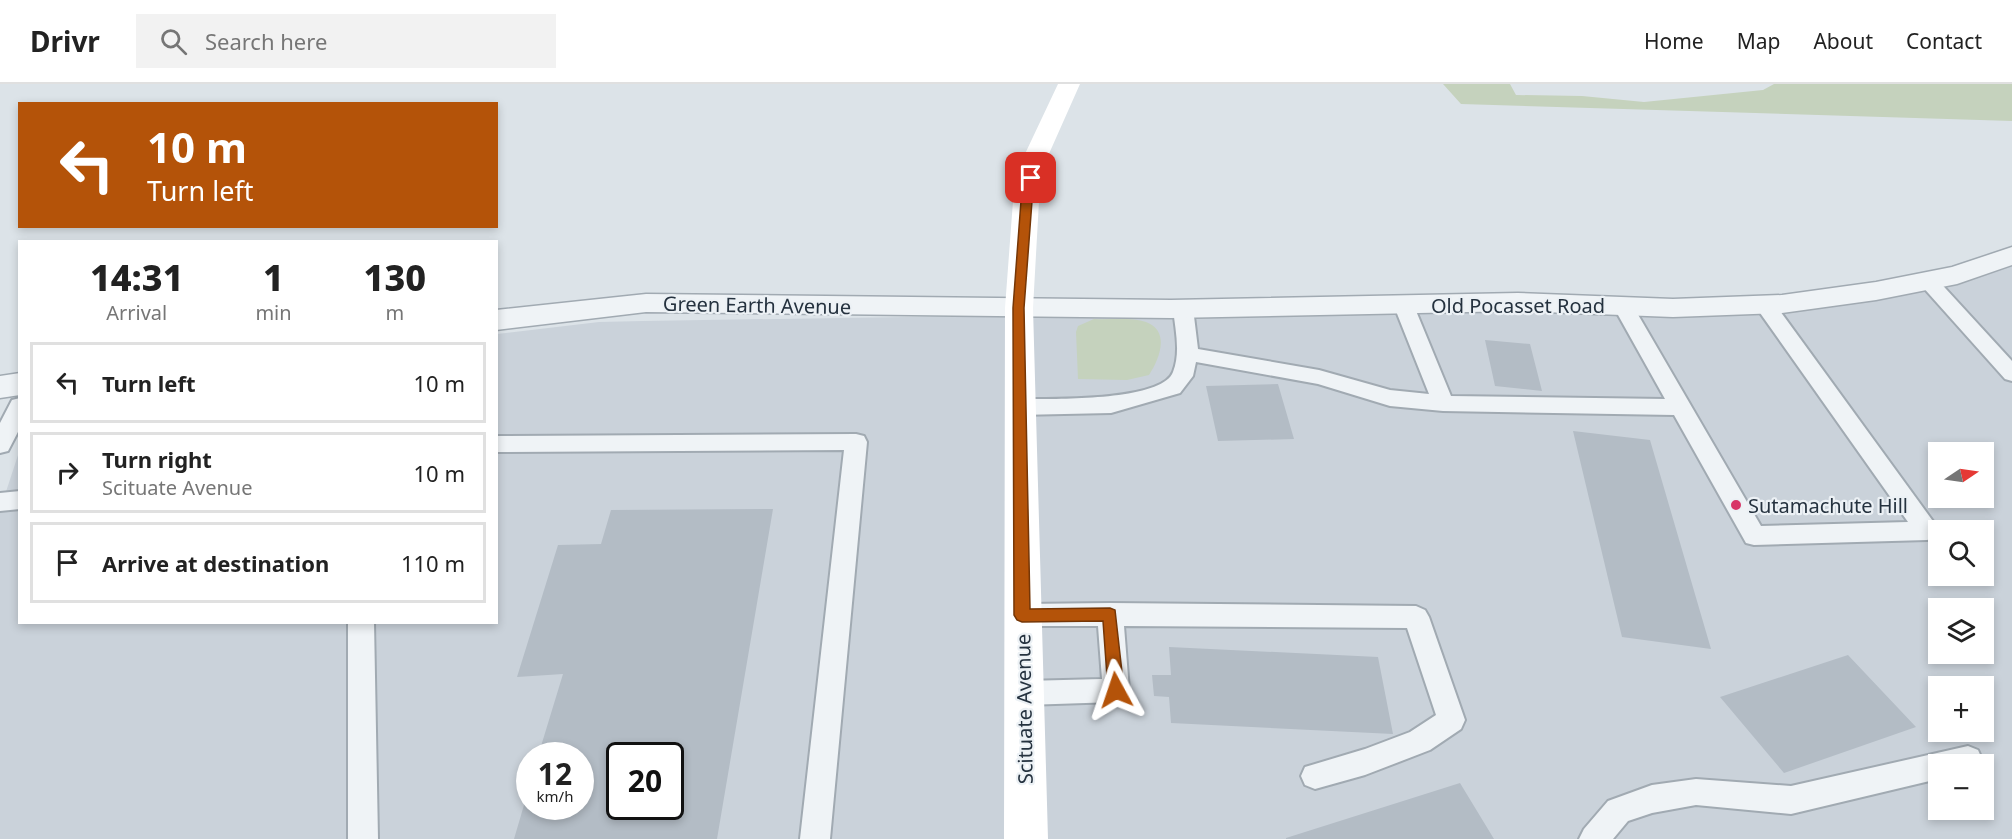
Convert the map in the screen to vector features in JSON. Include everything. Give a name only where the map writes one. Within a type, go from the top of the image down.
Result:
[{"type":"main road","name":"Scituate Avenue","points":[[1026,839],[1018,308],[1026,201],[1036,156],[1069,84]]},
{"type":"street","name":"Old Pocasset Road","points":[[1018,308],[1404,306],[1518,302],[1673,308],[1765,305],[1876,291],[1957,275],[2012,256]]},
{"type":"street","name":"Green Earth Avenue","points":[[498,320],[646,303],[1018,308]]},
{"type":"street","points":[[0,387],[18,384]]},
{"type":"lane","points":[[1928,280],[2012,374]]},
{"type":"lane","points":[[1623,306],[1754,536],[1927,531],[1765,305]]},
{"type":"lane","points":[[1404,306],[1443,403]]},
{"type":"lane","points":[[1018,407],[1111,405],[1173,388],[1183,376],[1188,354],[1183,308]]},
{"type":"lane","points":[[1188,354],[1319,377],[1390,398],[1443,403],[1681,407]]},
{"type":"lane","points":[[0,444],[18,409]]},
{"type":"lane","points":[[498,444],[856,442],[815,839]]},
{"type":"lane","points":[[0,502],[18,500]]},
{"type":"lane","points":[[1025,693],[1116,690],[1110,614]]},
{"type":"lane","points":[[1022,615],[1416,617],[1451,720],[1420,741],[1365,762],[1315,776]]},
{"type":"lane","points":[[361,624],[363,839]]},
{"type":"lane","points":[[1594,839],[1618,812],[1652,799],[1696,792],[1791,800],[1928,768]]},
{"type":"shaded area","points":[[2012,258],[2012,839],[0,839],[0,510],[18,455],[18,624],[498,624],[498,334],[599,322],[1793,303]]},
{"type":"green space","points":[[1443,84],[1510,84],[1516,95],[1582,96],[1644,102],[1763,90],[1774,84],[2012,84],[2012,121],[1461,104]]},
{"type":"green space","points":[[1094,319],[1134,320],[1154,326],[1161,339],[1161,346],[1149,375],[1127,380],[1078,379],[1076,332],[1078,326]]},
{"type":"building","points":[[1485,340],[1530,344],[1542,391],[1495,386]]},
{"type":"building","points":[[1278,384],[1294,439],[1218,441],[1206,386]]},
{"type":"building","points":[[1573,431],[1650,440],[1711,649],[1622,637]]},
{"type":"building","points":[[773,509],[717,839],[514,839],[520,820],[594,820],[594,742],[542,742],[563,674],[517,677],[558,545],[601,544],[611,510]]},
{"type":"building","points":[[1169,647],[1378,657],[1393,734],[1171,723],[1169,697],[1154,696],[1152,675],[1171,675]]},
{"type":"building","points":[[1848,655],[1916,727],[1784,773],[1720,697]]},
{"type":"building","points":[[1460,783],[1494,839],[1286,839],[1286,838]]},
{"type":"place","name":"Sutamachute Hill","points":[[1736,505]]},
{"type":"route","points":[[1031,178],[1026,201],[1018,308],[1022,615],[1110,614],[1116,690]]}]
